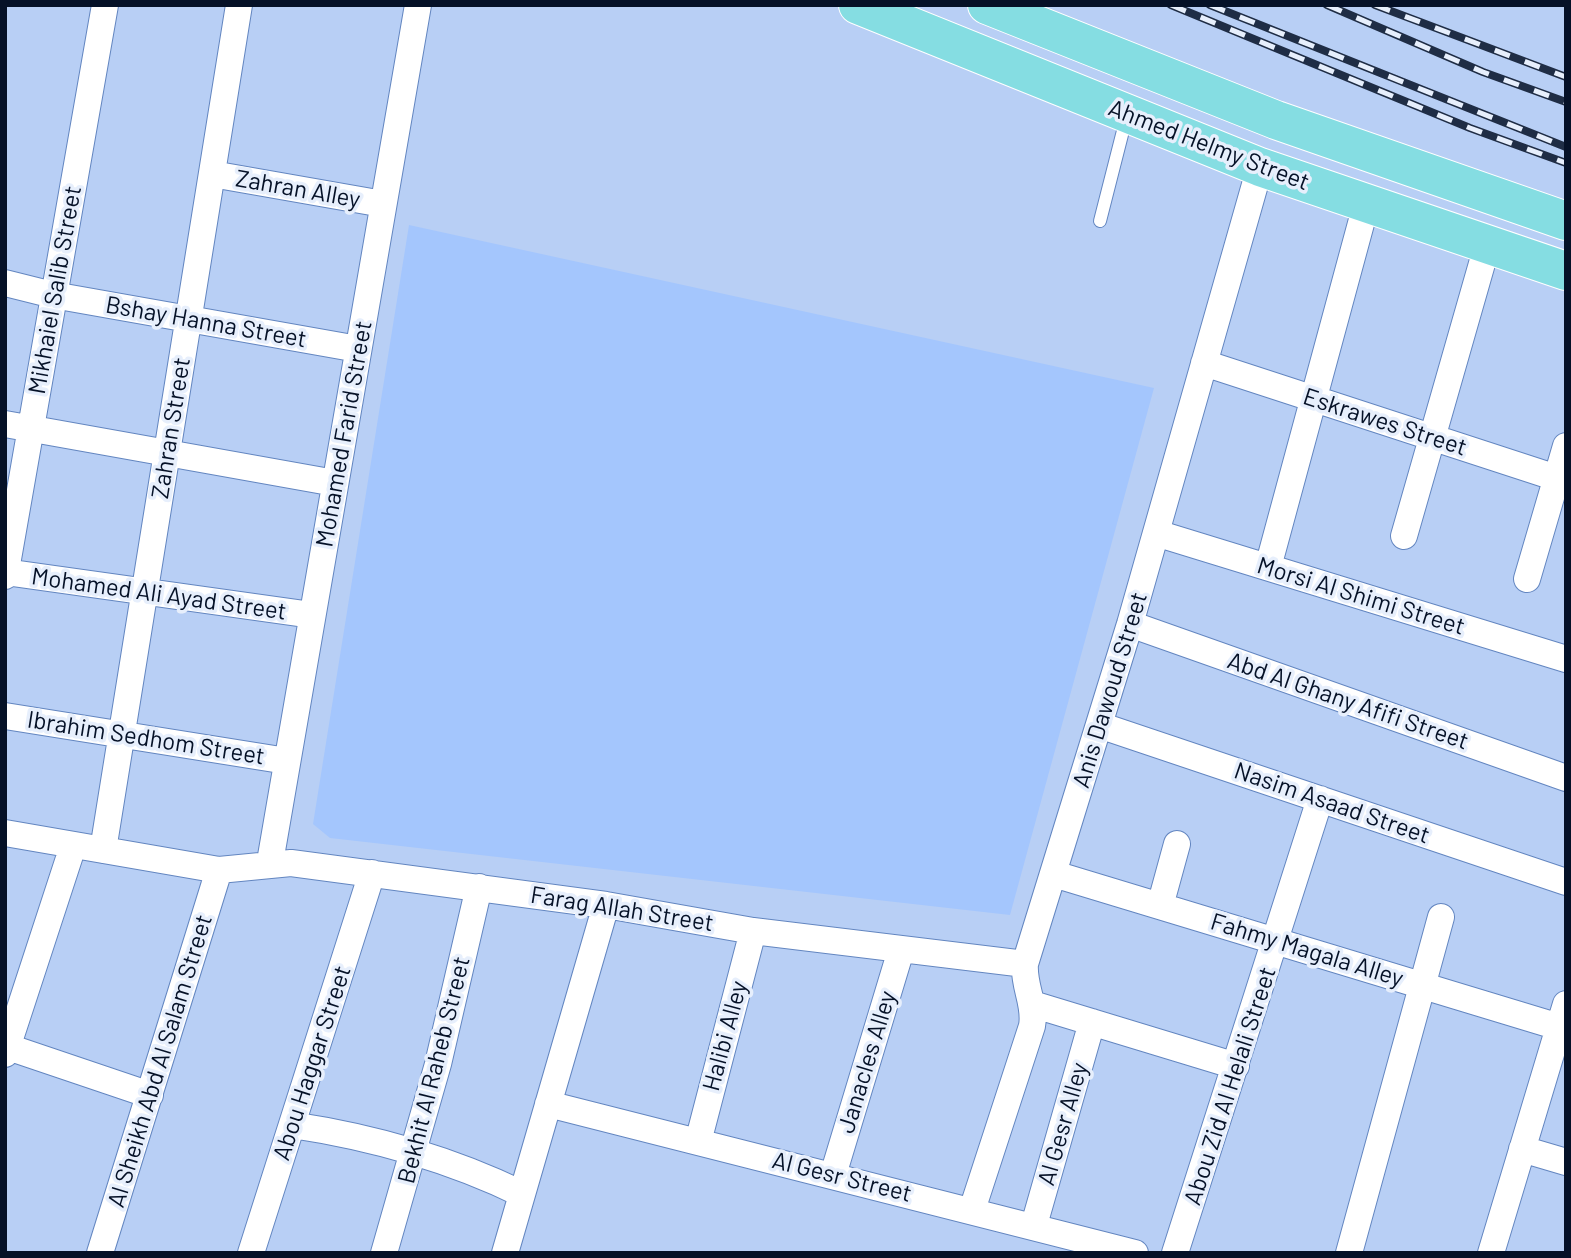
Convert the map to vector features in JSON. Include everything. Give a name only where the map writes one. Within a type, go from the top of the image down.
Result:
[{"type":"main road","name":"Ahmed Helmy Street","points":[[858,5],[1260,167],[1566,271]]},
{"type":"main road","name":"Ahmed Helmy Street","points":[[986,5],[1276,120],[1566,221]]},
{"type":"street","name":"Mikhaiel Salib Street","points":[[5,573],[18,427],[54,295],[105,5]]},
{"type":"street","name":"Zahran Street","points":[[103,850],[239,5]]},
{"type":"street","name":"Mohamed Farid Street","points":[[270,862],[418,5]]},
{"type":"street","name":"Anis Dawoud Street","points":[[972,1210],[1032,1026],[1032,1004],[1024,977],[1025,964],[1130,624],[1260,167]]},
{"type":"street","name":"Zahran Alley","points":[[212,174],[383,204]]},
{"type":"street","points":[[1268,568],[1366,205]]},
{"type":"street","points":[[1404,536],[1487,246]]},
{"type":"street","name":"Bshay Hanna Street","points":[[5,283],[54,295],[358,349]]},
{"type":"street","name":"Eskrawes Street","points":[[1204,363],[1561,480]]},
{"type":"street","points":[[18,427],[335,483]]},
{"type":"street","points":[[1527,579],[1561,480],[1566,446]]},
{"type":"street","name":"Morsi Al Shimi Street","points":[[1156,533],[1566,659]]},
{"type":"street","name":"Mohamed Ali Ayad Street","points":[[5,573],[312,615]]},
{"type":"street","name":"Abd Al Ghany Afifi Street","points":[[1130,624],[1566,778]]},
{"type":"street","name":"Ibrahim Sedhom Street","points":[[5,716],[287,761]]},
{"type":"street","name":"Nasim Asaad Street","points":[[1099,724],[1566,882]]},
{"type":"street","name":"Abou Zid Al Helali Street","points":[[1175,1253],[1277,942],[1320,799]]},
{"type":"street","name":"Farag Allah Street","points":[[5,833],[219,870],[240,869],[270,862],[372,873],[606,905],[753,931],[1025,964]]},
{"type":"street","points":[[1160,906],[1177,844]]},
{"type":"street","points":[[73,846],[6,1049],[150,1095]]},
{"type":"street","name":"Al Sheikh Abd Al Salam Street","points":[[100,1253],[219,870]]},
{"type":"street","name":"Abou Haggar Street","points":[[251,1253],[372,873]]},
{"type":"street","name":"Fahmy Magala Alley","points":[[1054,874],[1422,985],[1563,1017]]},
{"type":"street","name":"Bekhit Al Raheb Street","points":[[384,1253],[415,1151],[479,887]]},
{"type":"street","points":[[505,1253],[606,905]]},
{"type":"street","points":[[1349,1253],[1441,917]]},
{"type":"street","name":"Halibi Alley","points":[[698,1142],[753,931]]},
{"type":"street","name":"Janacles Alley","points":[[833,1175],[901,950]]},
{"type":"street","points":[[1032,1004],[1236,1066]]},
{"type":"street","points":[[1491,1253],[1563,1017]]},
{"type":"street","name":"Al Gesr Alley","points":[[1034,1226],[1092,1022]]},
{"type":"street","name":"Al Gesr Street","points":[[548,1104],[1135,1253]]},
{"type":"street","points":[[292,1125],[333,1131],[415,1151],[490,1178],[522,1194]]},
{"type":"street","points":[[1522,1149],[1566,1162]]},
{"type":"lane","points":[[1100,220],[1127,114]]},
{"type":"shaded area","points":[[409,225],[1154,388],[1010,915],[330,838],[313,824]]},
{"type":"railway","points":[[1171,5],[1470,128],[1566,163]]},
{"type":"railway","points":[[1210,5],[1566,147]]},
{"type":"railway","points":[[1327,5],[1483,72],[1566,102]]},
{"type":"railway","points":[[1375,5],[1566,77]]}]
